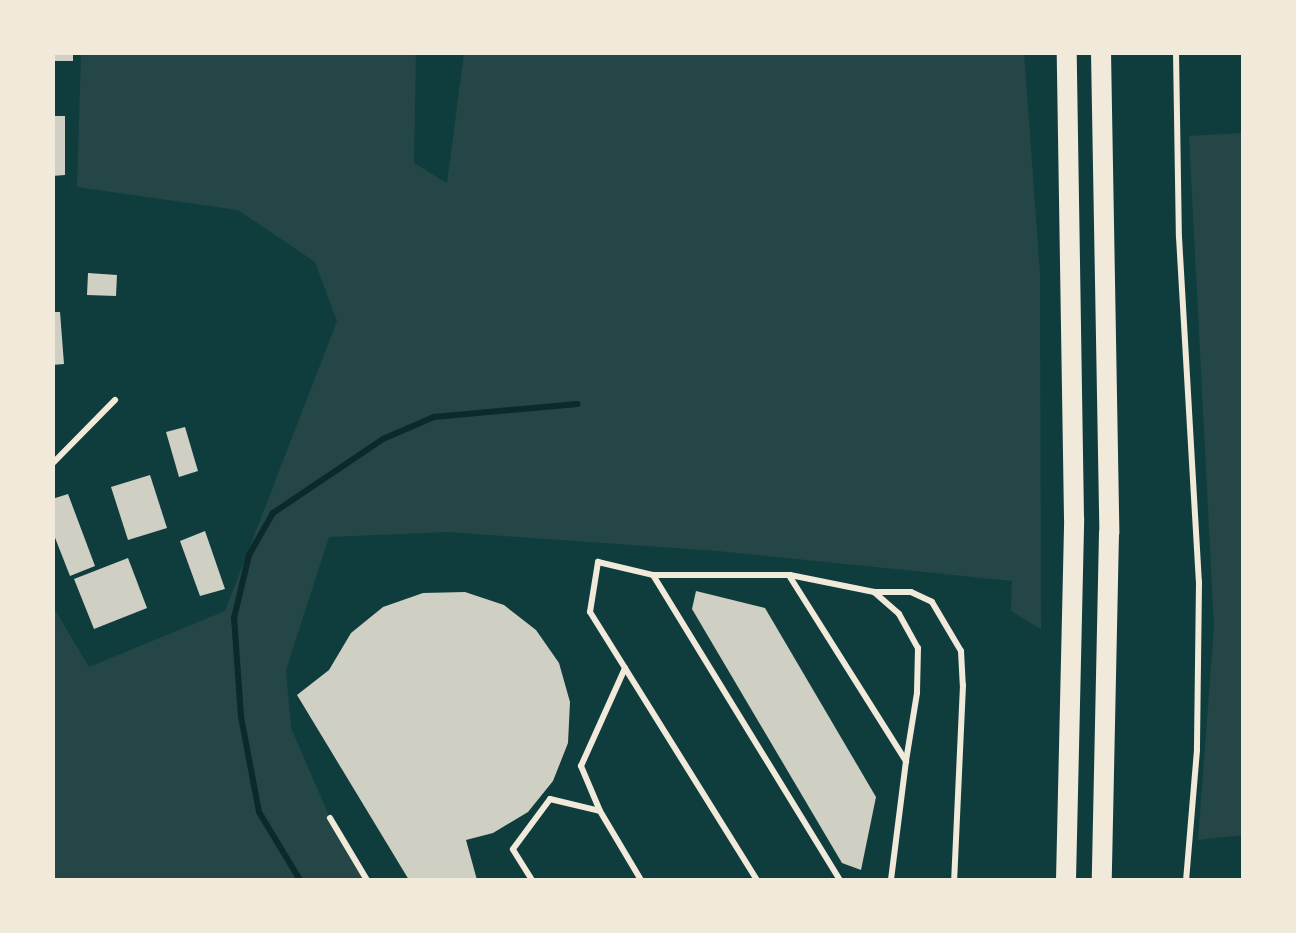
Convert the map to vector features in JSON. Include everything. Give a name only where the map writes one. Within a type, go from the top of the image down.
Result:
[{"type":"highway","points":[[1054,52],[1068,83]]},
{"type":"highway","points":[[1066,880],[1074,518],[1067,52]]},
{"type":"highway","points":[[1101,52],[1110,533],[1102,880]]},
{"type":"lane","points":[[1176,52],[1179,237],[1198,582],[1196,750],[1186,880]]},
{"type":"lane","points":[[52,464],[115,400]]},
{"type":"lane","points":[[757,880],[590,612],[598,562],[653,575],[790,576],[874,592],[911,592],[932,602],[961,650],[954,880]]},
{"type":"lane","points":[[653,575],[840,880]]},
{"type":"lane","points":[[790,576],[906,761]]},
{"type":"lane","points":[[874,592],[899,614],[918,648],[917,693],[891,880]]},
{"type":"lane","points":[[625,668],[581,766],[600,811],[641,880]]},
{"type":"lane","points":[[532,880],[514,849],[550,799],[600,811]]},
{"type":"lane","points":[[330,818],[367,880]]},
{"type":"shaded area","points":[[81,53],[416,53],[414,163],[447,183],[464,53],[1024,53],[1040,273],[1041,629],[1011,611],[1012,581],[717,551],[448,532],[329,537],[286,670],[291,728],[330,818],[366,880],[53,880],[52,605],[89,667],[225,611],[337,321],[315,262],[238,210],[77,187]]},
{"type":"shaded area","points":[[1243,133],[1243,835],[1198,840],[1214,627],[1189,136]]},
{"type":"building","points":[[52,52],[73,52],[73,61],[52,61]]},
{"type":"building","points":[[52,116],[65,116],[65,175],[52,176]]},
{"type":"building","points":[[88,273],[117,275],[116,296],[87,295]]},
{"type":"building","points":[[52,312],[60,312],[64,364],[52,365]]},
{"type":"building","points":[[185,427],[198,471],[179,477],[166,432]]},
{"type":"building","points":[[150,475],[167,528],[128,540],[111,487]]},
{"type":"building","points":[[68,494],[95,566],[70,576],[52,530],[52,499]]},
{"type":"building","points":[[205,531],[225,589],[200,596],[180,541]]},
{"type":"building","points":[[128,558],[147,608],[94,629],[74,579]]},
{"type":"building","points":[[696,591],[765,608],[876,797],[861,870],[842,863],[692,609]]},
{"type":"building","points":[[465,592],[504,605],[536,630],[559,663],[570,702],[568,743],[553,781],[528,812],[493,833],[466,840],[477,880],[409,880],[297,695],[329,670],[351,633],[383,607],[423,593]]},
{"type":"waterway","points":[[300,880],[259,812],[241,717],[234,618],[249,555],[273,513],[383,439],[434,417],[577,404]]}]
